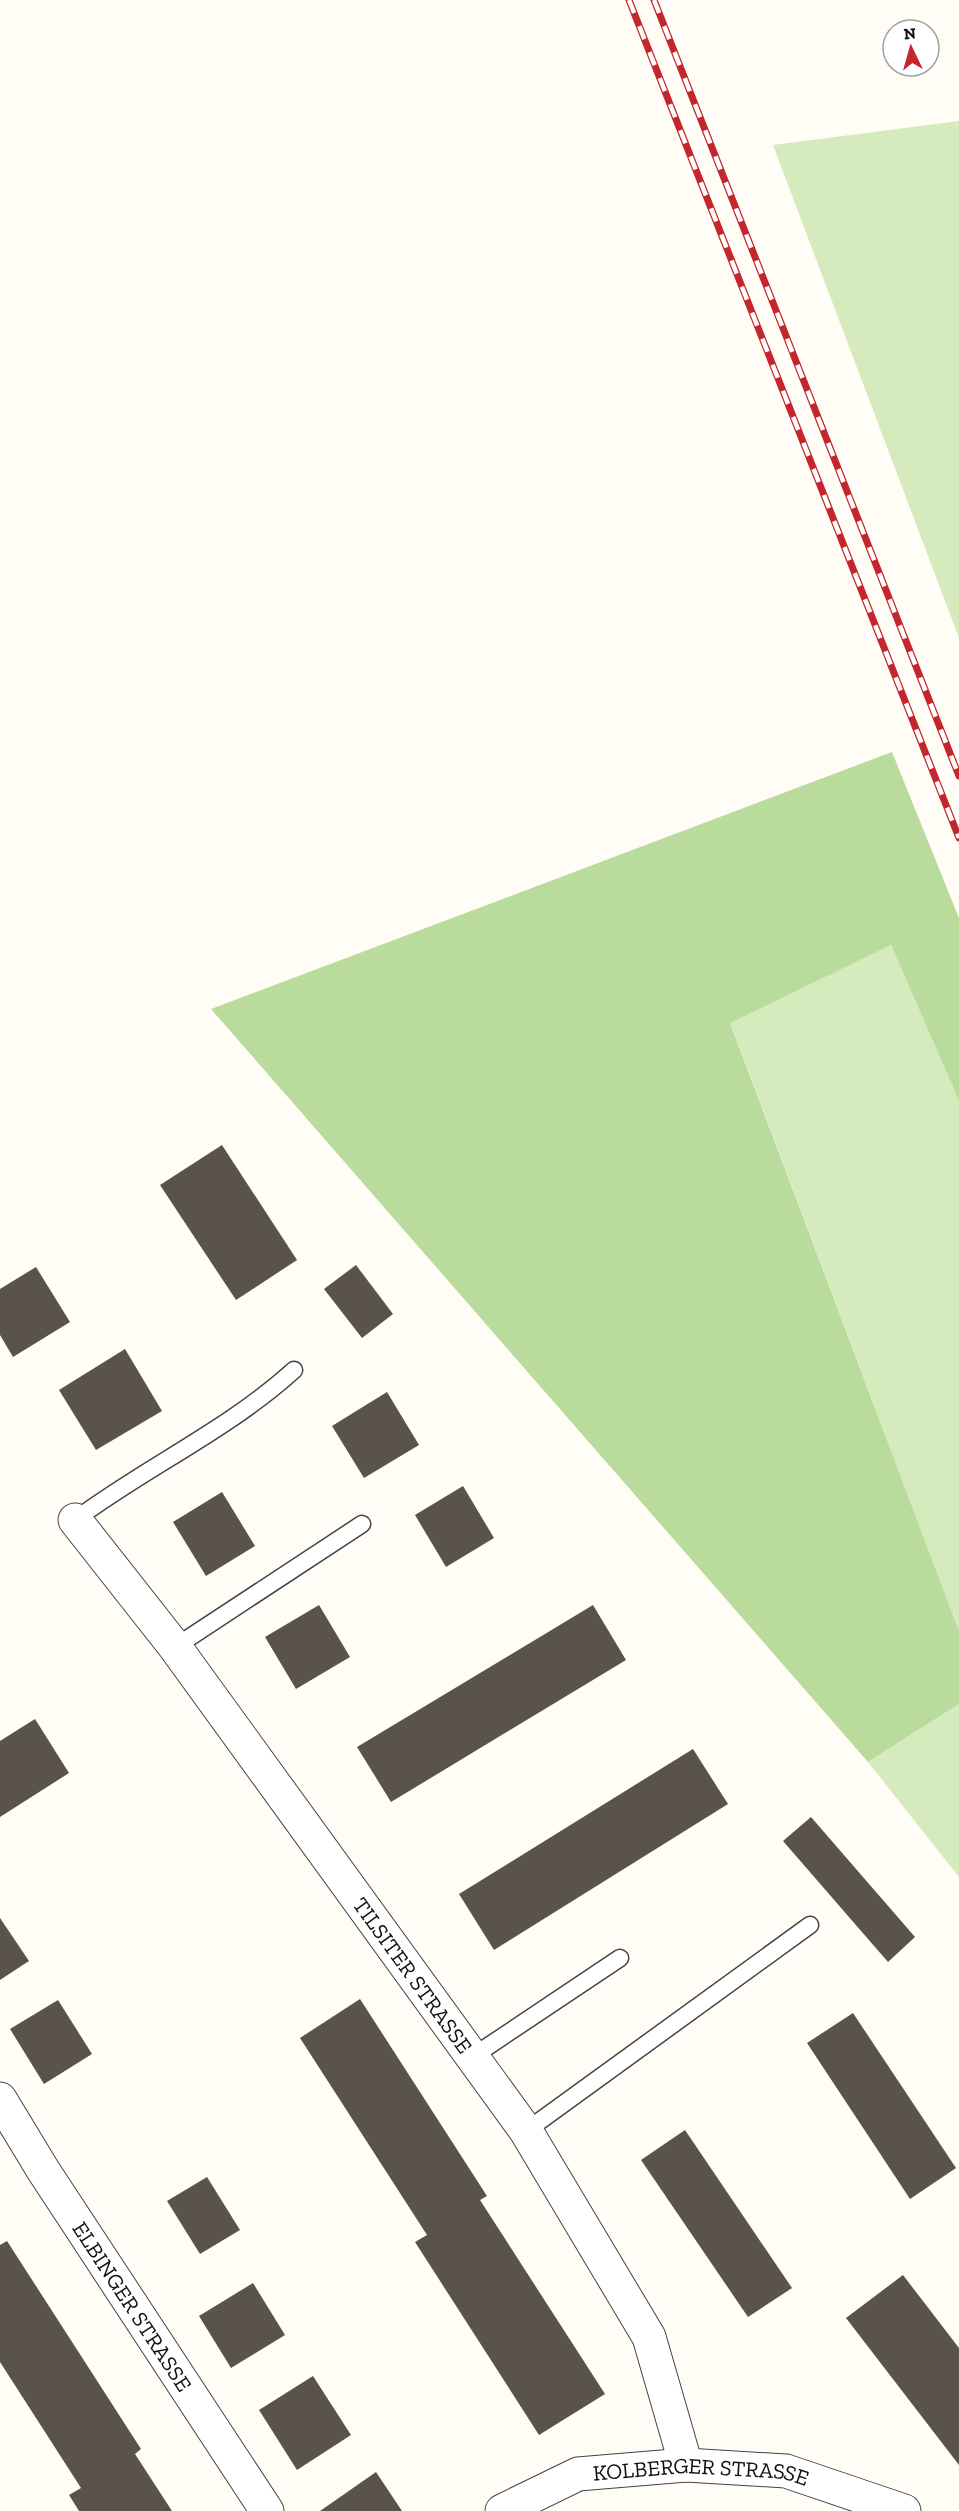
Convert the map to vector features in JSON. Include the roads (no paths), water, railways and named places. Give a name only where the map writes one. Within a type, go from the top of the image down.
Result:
[{"type":"street","name":"TILSITER STRASSE","points":[[75,1520],[174,1647],[526,2131],[649,2337],[686,2465]]},
{"type":"street","name":"ELBINGER STRASSE","points":[[0,2099],[267,2511]]},
{"type":"street","name":"KOLBERGER STRASSE","points":[[502,2511],[578,2474],[686,2465],[786,2471],[904,2511]]},
{"type":"lane","points":[[75,1520],[109,1495],[238,1416],[294,1370]]},
{"type":"lane","points":[[174,1647],[362,1524]]},
{"type":"lane","points":[[526,2131],[810,1925]]},
{"type":"lane","points":[[472,2056],[620,1958]]},
{"type":"railway","points":[[629,0],[959,838]]},
{"type":"railway","points":[[654,0],[959,776]]}]
